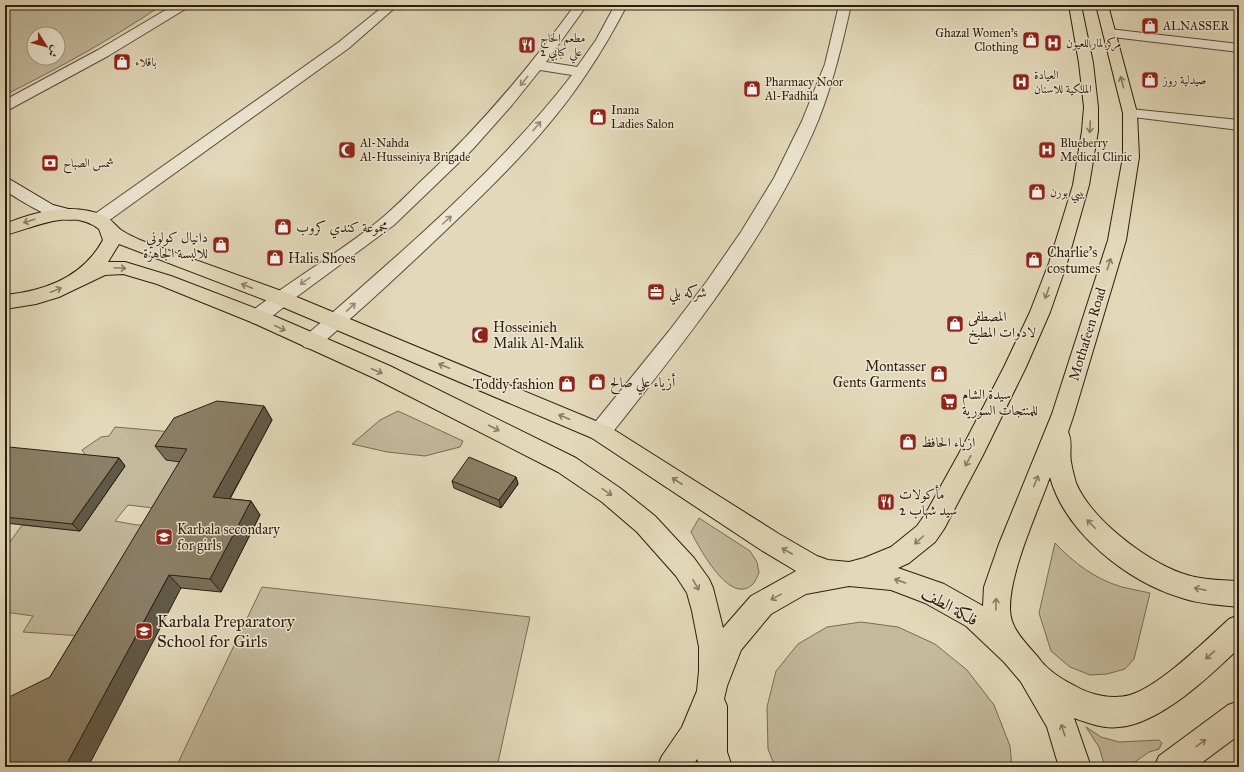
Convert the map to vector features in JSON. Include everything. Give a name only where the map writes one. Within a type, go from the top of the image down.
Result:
[{"type":"main road","points":[[5,230],[36,219],[70,215],[91,217],[134,244],[280,298],[600,432],[770,542],[808,564],[828,572],[848,574],[867,569],[900,555],[918,541],[930,528],[974,448],[1015,367],[1040,312],[1058,264],[1081,185],[1090,131],[1091,107],[1086,63],[1075,5]]},
{"type":"main road","name":"Mothafeen Road","points":[[1023,662],[1006,640],[998,620],[996,611],[998,587],[1012,544],[1063,414],[1117,240],[1131,157],[1130,113],[1102,5]]},
{"type":"main road","points":[[82,276],[104,258],[109,249],[112,240],[102,223]]},
{"type":"main road","points":[[5,302],[33,298],[59,289],[82,276],[101,269],[125,268],[164,280],[258,317],[311,342],[382,372],[567,465],[611,495],[646,524],[685,567],[699,588],[710,629],[714,661],[712,691],[703,717],[693,738],[673,767]]},
{"type":"main road","points":[[5,316],[33,298]]},
{"type":"main road","points":[[1063,414],[1058,442],[1058,464],[1066,489],[1083,516],[1108,542],[1139,565],[1176,584],[1209,591],[1239,594]]},
{"type":"main road","name":"فلكة الطف","points":[[716,767],[711,752],[712,691],[730,642],[761,605],[801,582],[848,574],[891,578],[934,593],[976,618],[1023,662],[1060,720],[1075,767]]},
{"type":"main road","points":[[1023,662],[1046,685],[1059,694],[1085,706],[1101,710],[1128,710],[1152,700],[1178,683],[1239,629]]},
{"type":"main road","points":[[1170,767],[1239,716]]},
{"type":"street","points":[[5,106],[103,53],[183,5]]},
{"type":"street","points":[[102,223],[344,46],[392,5]]},
{"type":"street","points":[[258,317],[280,298],[384,225],[475,139],[537,65],[580,5]]},
{"type":"street","points":[[311,342],[335,322],[454,213],[487,181],[538,126],[581,72],[598,47],[621,5]]},
{"type":"street","points":[[600,432],[658,360],[704,298],[742,245],[771,197],[797,149],[825,84],[835,54],[845,5]]},
{"type":"street","points":[[1109,33],[1239,48]]},
{"type":"street","points":[[537,65],[581,72]]},
{"type":"street","points":[[1130,113],[1239,125]]},
{"type":"street","points":[[5,184],[47,209],[70,215]]},
{"type":"shaded area","points":[[5,5],[162,5],[124,30],[66,63],[66,26],[26,26],[26,66],[60,66],[5,95]]},
{"type":"shaded area","points":[[398,411],[463,441],[460,447],[425,456],[387,452],[352,444],[380,420]]},
{"type":"shaded area","points":[[115,427],[184,433],[197,463],[170,510],[128,505],[115,521],[137,525],[149,525],[82,636],[23,632],[33,616],[5,612],[5,549],[22,525],[80,531],[90,462],[82,450],[101,437],[109,436]]},
{"type":"shaded area","points":[[699,518],[750,551],[757,562],[759,573],[753,584],[744,589],[735,588],[725,582],[716,572],[691,532]]},
{"type":"shaded area","points":[[1055,543],[1077,564],[1103,580],[1122,587],[1150,593],[1134,659],[1125,669],[1107,674],[1090,675],[1070,667],[1051,651],[1039,613]]},
{"type":"shaded area","points":[[262,587],[530,617],[497,767],[176,767]]},
{"type":"shaded area","points":[[861,622],[898,627],[935,644],[967,670],[994,705],[1010,746],[1012,767],[775,767],[768,749],[767,707],[776,671],[798,644],[827,627]]},
{"type":"shaded area","points":[[1086,727],[1101,737],[1119,742],[1159,740],[1162,743],[1159,749],[1149,752],[1128,767],[1105,767],[1099,747]]},
{"type":"building","points":[[217,401],[264,406],[213,497],[251,501],[210,579],[169,575],[65,767],[5,767],[5,699],[50,677],[187,449],[155,446],[174,418]]},
{"type":"building","points":[[9,447],[119,458],[72,524],[5,517],[5,451]]},
{"type":"building","points":[[469,457],[516,477],[499,500],[452,481]]},
{"type":"place","name":"ALNASSER","points":[[1150,26]]},
{"type":"place","name":"Ghazal Women's Clothing","points":[[1031,40]]},
{"type":"place","name":"مركز لمار للعيون","points":[[1053,43]]},
{"type":"place","name":"مطعم الحاج علي كبابي 2","points":[[527,45]]},
{"type":"place","name":"باقلاء","points":[[122,62]]},
{"type":"place","name":"صيدلية روز","points":[[1150,80]]},
{"type":"place","name":"العيادة الملكية للاسنان","points":[[1021,82]]},
{"type":"place","name":"Pharmacy Noor Al-Fadhila","points":[[752,89]]},
{"type":"place","name":"Inana Ladies Salon","points":[[598,117]]},
{"type":"place","name":"Al-Nahda Al-Husseiniya Brigade","points":[[347,150]]},
{"type":"place","name":"Blueberry Medical Clinic","points":[[1047,150]]},
{"type":"place","name":"شمس الصباح","points":[[50,163]]},
{"type":"place","name":"بيبي بورن","points":[[1037,192]]},
{"type":"place","name":"مجموعة كندي كروب","points":[[283,227]]},
{"type":"place","name":"دانيال كولوني للالبسة الجاهزة","points":[[221,245]]},
{"type":"place","name":"Halis Shoes","points":[[275,258]]},
{"type":"place","name":"Charlie's costumes","points":[[1034,260]]},
{"type":"place","name":"شركه بلي","points":[[656,292]]},
{"type":"place","name":"المصطفى لادوات المطبخ","points":[[955,324]]},
{"type":"place","name":"Hosseinieh Malik Al-Malik","points":[[480,335]]},
{"type":"place","name":"Montasser Gents Garments","points":[[939,374]]},
{"type":"place","name":"أزياء علي صالح","points":[[597,382]]},
{"type":"place","name":"Toddy fashion","points":[[567,384]]},
{"type":"place","name":"سيدة الشام للمنتجات السورية","points":[[949,402]]},
{"type":"place","name":"ازياء الحافظ","points":[[908,442]]},
{"type":"place","name":"مأكولات سيد شهاب 2","points":[[886,502]]},
{"type":"place","name":"Karbala secondary for girls","points":[[164,537]]},
{"type":"place","name":"Karbala Preparatory School for Girls","points":[[144,631]]}]
